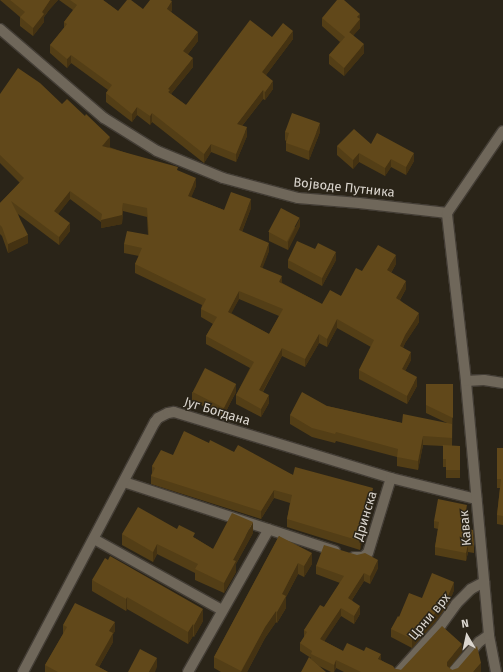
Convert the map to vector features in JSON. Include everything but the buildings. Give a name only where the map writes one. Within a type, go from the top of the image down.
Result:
[{"type":"street","name":"Војводе Путника","points":[[0,29],[104,118],[157,151],[223,178],[298,198],[447,213]]},
{"type":"street","points":[[447,213],[503,131]]},
{"type":"street","name":"Кавак","points":[[447,213],[466,381],[489,635],[496,672]]},
{"type":"street","points":[[466,381],[484,380],[503,383]]},
{"type":"street","name":"Југ Богдана","points":[[23,672],[158,418],[168,413],[174,412],[391,478],[476,499]]},
{"type":"street","name":"Дринска","points":[[124,482],[355,557],[363,556],[368,553],[391,478]]},
{"type":"street","points":[[188,672],[269,529]]},
{"type":"street","points":[[94,539],[222,610]]},
{"type":"street","name":"Црни врх","points":[[399,672],[441,624],[456,604],[471,589],[484,582]]},
{"type":"street","points":[[453,672],[479,642],[489,635]]}]
